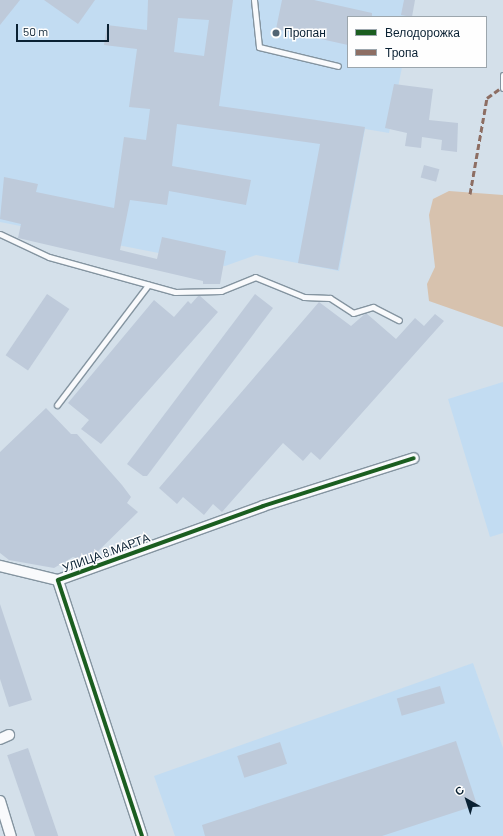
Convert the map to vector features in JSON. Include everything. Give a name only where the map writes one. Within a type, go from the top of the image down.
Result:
[{"type":"street","name":"УЛИЦА 8 МАРТА","points":[[142,836],[58,580],[263,506],[414,458]]},
{"type":"street","points":[[0,566],[58,580]]},
{"type":"street","points":[[0,801],[11,836]]},
{"type":"lane","points":[[254,0],[259,47],[338,66]]},
{"type":"lane","points":[[503,75],[503,88]]},
{"type":"lane","points":[[0,234],[49,257],[175,292],[221,291],[255,277],[304,297],[330,298],[353,313],[373,307],[399,320]]},
{"type":"lane","points":[[57,405],[148,285]]},
{"type":"shaded area","points":[[0,0],[414,0],[411,16],[347,16],[347,68],[402,68],[389,133],[365,129],[339,271],[256,255],[225,266],[0,222]]},
{"type":"shaded area","points":[[449,191],[503,195],[503,327],[429,301],[427,284],[435,267],[429,215],[433,199]]},
{"type":"shaded area","points":[[503,382],[503,533],[490,537],[448,399]]},
{"type":"shaded area","points":[[473,663],[503,748],[503,836],[175,836],[154,776]]},
{"type":"building","points":[[0,0],[20,0],[0,25]]},
{"type":"building","points":[[44,0],[95,0],[78,24]]},
{"type":"building","points":[[148,0],[233,0],[219,106],[365,127],[338,270],[298,263],[320,144],[177,124],[172,166],[251,180],[246,205],[169,191],[167,205],[130,200],[120,250],[157,259],[162,237],[226,251],[220,284],[203,284],[203,281],[18,238],[21,224],[0,219],[4,177],[38,184],[36,192],[114,208],[124,137],[146,140],[150,109],[129,107],[137,49],[104,45],[107,25],[147,30]],"holes":[[[178,18],[209,20],[204,56],[174,52]]]},
{"type":"building","points":[[282,0],[314,0],[372,13],[372,16],[347,16],[347,45],[276,29]]},
{"type":"building","points":[[404,0],[415,0],[412,16],[401,15]]},
{"type":"building","points":[[394,84],[433,89],[429,120],[458,123],[457,152],[441,150],[442,140],[422,137],[421,148],[405,146],[407,133],[385,128]]},
{"type":"building","points":[[424,165],[439,169],[436,182],[421,178]]},
{"type":"building","points":[[47,294],[69,309],[28,370],[6,355]]},
{"type":"building","points":[[255,294],[273,308],[147,476],[143,476],[127,464]]},
{"type":"building","points":[[199,295],[218,312],[101,444],[81,429],[89,420],[68,403],[154,300],[174,317],[188,301],[191,304]]},
{"type":"building","points":[[319,302],[351,326],[366,313],[396,339],[415,318],[424,326],[435,314],[444,321],[320,460],[311,452],[303,461],[283,443],[222,512],[213,504],[204,515],[183,497],[177,504],[159,488]]},
{"type":"building","points":[[46,408],[71,434],[77,434],[122,485],[131,497],[127,503],[138,512],[87,562],[73,557],[54,568],[9,560],[0,553],[0,452]]},
{"type":"building","points":[[0,604],[32,700],[9,707],[0,679]]},
{"type":"building","points":[[440,686],[445,703],[402,716],[397,698]]},
{"type":"building","points":[[456,741],[477,805],[382,836],[205,836],[202,825]]},
{"type":"building","points":[[280,742],[287,764],[244,778],[237,756]]},
{"type":"building","points":[[28,748],[58,836],[35,836],[7,755]]},
{"type":"marked path","points":[[470,194],[487,98],[501,88]]},
{"type":"cycle path","points":[[142,836],[58,580],[263,506],[414,458]]},
{"type":"place","name":"Пропан","points":[[276,33]]}]
